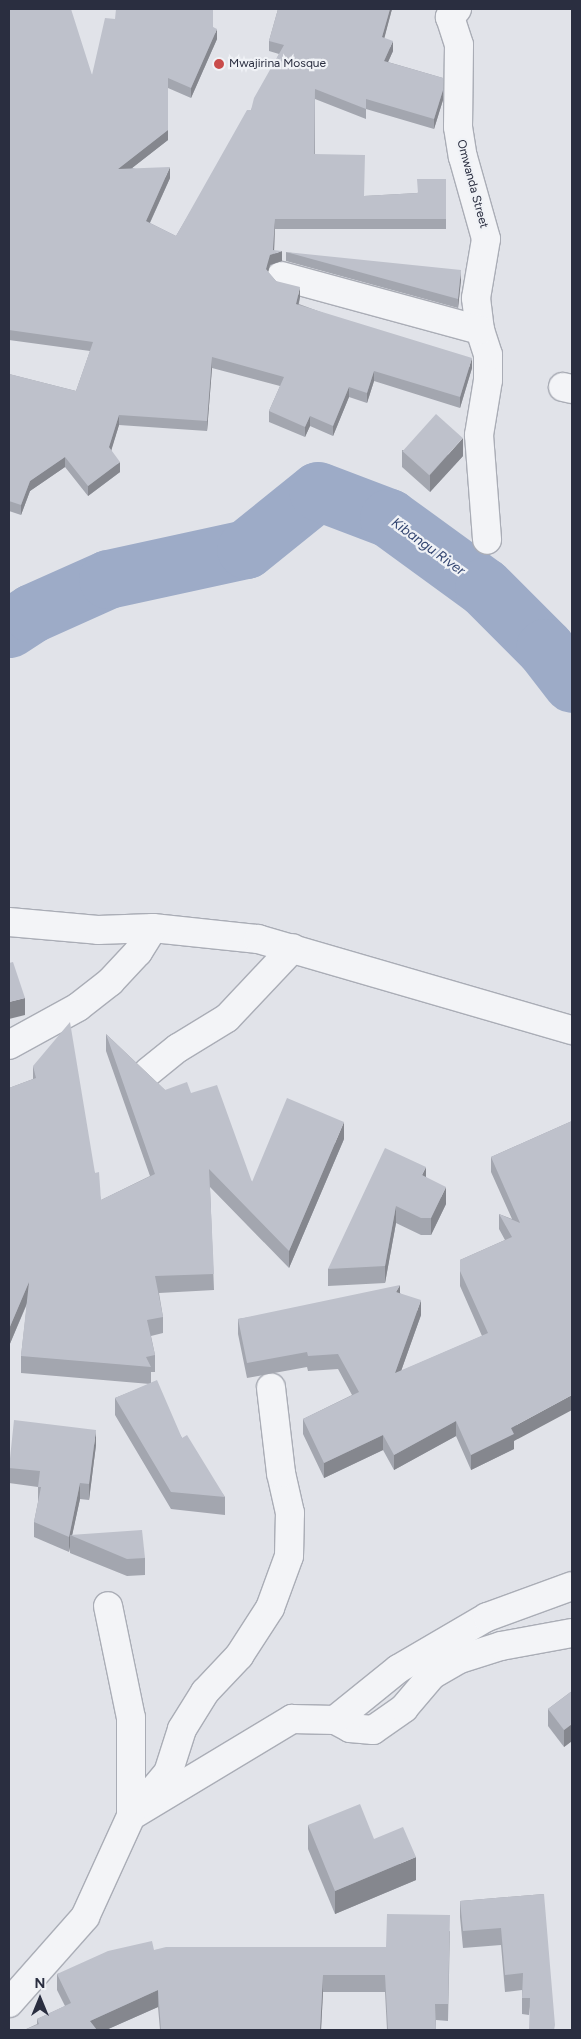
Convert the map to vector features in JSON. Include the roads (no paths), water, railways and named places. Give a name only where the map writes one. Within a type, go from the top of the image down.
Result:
[{"type":"street","name":"Omwanda Street","points":[[457,9],[450,17],[459,45],[458,127],[462,157],[486,239],[476,298],[480,330],[488,355],[488,380],[479,435],[487,540]]},
{"type":"street","points":[[281,276],[480,330]]},
{"type":"street","points":[[9,922],[98,930],[153,928],[258,939],[572,1030]]},
{"type":"street","points":[[9,1045],[78,1007],[110,982],[138,952],[153,928]]},
{"type":"street","points":[[148,1072],[178,1048],[227,1018],[292,948]]},
{"type":"street","points":[[9,2003],[85,1917],[131,1816],[168,1773],[182,1728],[205,1692],[239,1656],[270,1608],[289,1556],[290,1513],[281,1473],[271,1388]]},
{"type":"street","points":[[334,1720],[398,1669],[455,1634],[503,1611],[572,1586]]},
{"type":"street","points":[[108,1606],[131,1718],[131,1816]]},
{"type":"street","points":[[131,1816],[292,1719],[334,1720],[350,1728],[373,1730],[404,1708],[432,1675],[460,1659],[501,1646],[572,1633]]},
{"type":"waterway","name":"Kibangu River","points":[[9,628],[32,613],[108,579],[246,549],[318,491],[389,518],[484,587],[545,648],[572,683]]},
{"type":"place","name":"Mwajirina Mosque","points":[[219,64]]}]
